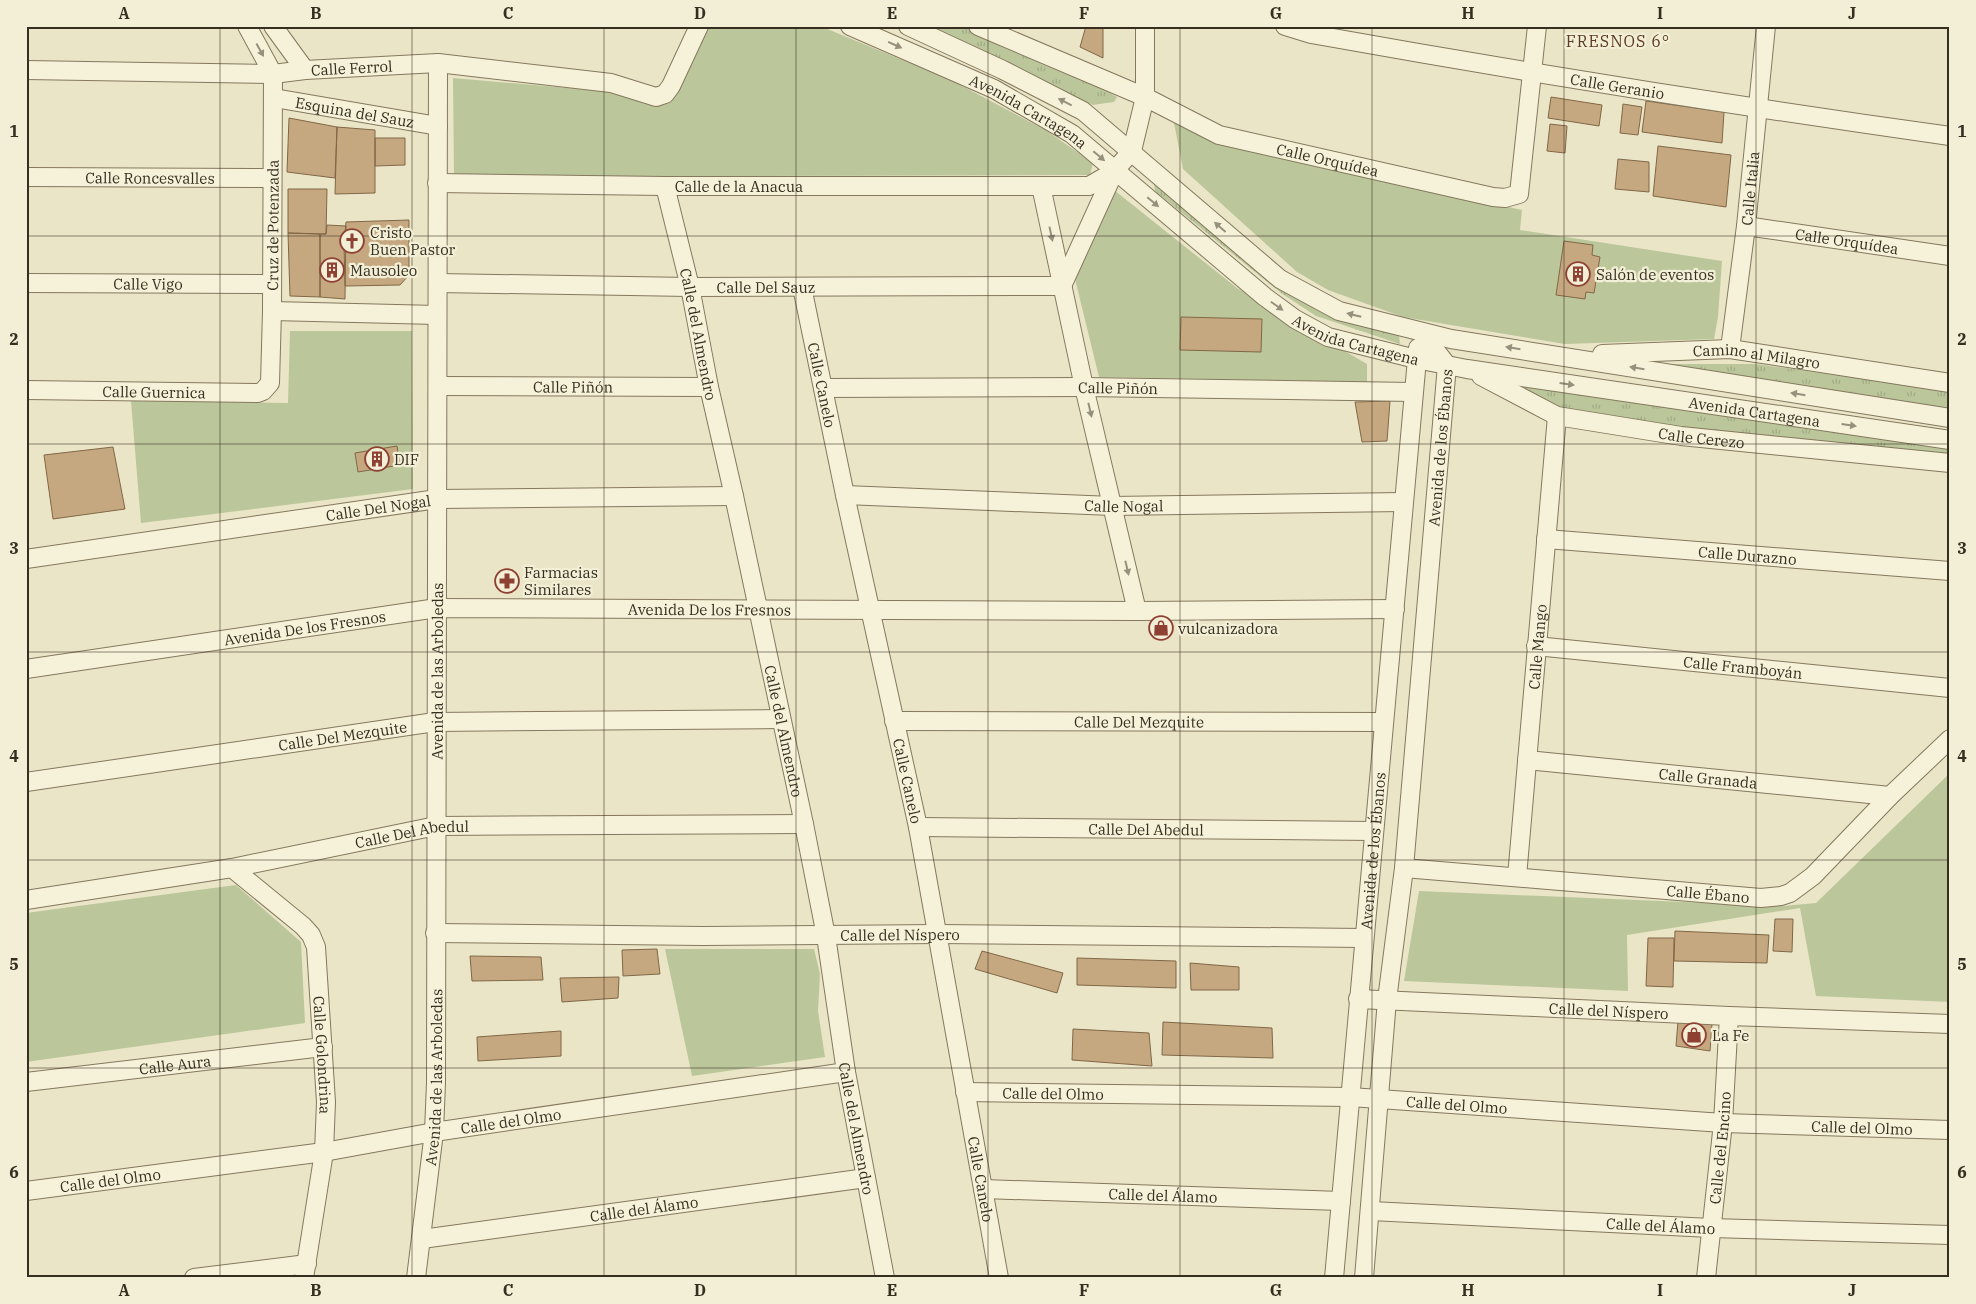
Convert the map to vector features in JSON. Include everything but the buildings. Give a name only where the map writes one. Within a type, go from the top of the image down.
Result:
[{"type":"street","points":[[247,26],[273,74]]},
{"type":"street","points":[[273,26],[304,70]]},
{"type":"street","name":"Calle Ferrol","points":[[26,70],[273,74],[304,70],[438,63],[611,83],[656,97],[664,94],[671,86],[699,26]]},
{"type":"street","name":"Avenida Cartagena","points":[[850,26],[994,90],[1072,134],[1265,297],[1295,318],[1328,337],[1416,359],[1467,369],[1950,440]]},
{"type":"street","name":"Avenida Cartagena","points":[[908,26],[1003,70],[1083,111],[1280,279],[1339,311],[1421,332],[1950,418]]},
{"type":"street","name":"Calle Orquídea","points":[[978,26],[1145,97],[1219,135],[1506,198],[1519,194],[1532,73]]},
{"type":"street","points":[[1062,286],[1115,170],[1132,151],[1145,97],[1145,26]]},
{"type":"street","name":"Calle Geranio","points":[[1285,26],[1311,34],[1532,73],[1757,109],[1950,136]]},
{"type":"street","points":[[1532,73],[1537,26]]},
{"type":"street","name":"Calle Italia","points":[[1730,349],[1746,226],[1766,26]]},
{"type":"street","name":"Avenida de las Arboledas","points":[[416,1278],[434,1132],[436,1083],[435,722],[438,608],[438,63]]},
{"type":"street","name":"Cruz de Potenzada","points":[[271,376],[273,74]]},
{"type":"street","name":"Esquina del Sauz","points":[[274,98],[438,126]]},
{"type":"street","name":"Calle de la Anacua","points":[[437,183],[665,186],[1089,186],[1115,170]]},
{"type":"street","name":"Calle Roncesvalles","points":[[26,177],[272,178]]},
{"type":"street","name":"Calle del Almendro","points":[[665,186],[690,287],[709,387],[804,824],[826,936],[846,1072],[885,1278]]},
{"type":"street","points":[[1041,186],[1084,387],[1137,611]]},
{"type":"street","name":"Calle Orquídea","points":[[1746,226],[1950,256]]},
{"type":"street","name":"Calle Vigo","points":[[26,283],[272,284]]},
{"type":"street","name":"Calle Del Sauz","points":[[438,284],[690,287],[1062,286]]},
{"type":"street","name":"Calle Canelo","points":[[802,287],[869,609],[918,828],[1000,1278]]},
{"type":"street","points":[[272,311],[437,315]]},
{"type":"street","name":"Avenida de los Ébanos","points":[[1334,1278],[1416,359],[1421,332]]},
{"type":"street","name":"Avenida de los Ébanos","points":[[1364,1278],[1387,1000],[1404,868],[1447,365],[1421,332]]},
{"type":"street","name":"Camino al Milagro","points":[[1562,356],[1730,349],[1950,383]]},
{"type":"street","name":"Calle Cerezo","points":[[1467,369],[1557,416],[1681,436],[1950,463]]},
{"type":"street","name":"Calle Guernica","points":[[26,390],[258,393],[267,387],[271,376]]},
{"type":"street","name":"Calle Piñón","points":[[438,386],[709,387]]},
{"type":"street","name":"Calle Piñón","points":[[823,388],[1084,387],[1413,392]]},
{"type":"street","name":"Calle Mango","points":[[1517,877],[1557,416]]},
{"type":"street","name":"Calle Nogal","points":[[845,495],[1112,506],[1403,502]]},
{"type":"street","name":"Calle Del Nogal","points":[[26,559],[437,499],[734,496]]},
{"type":"street","name":"Calle Durazno","points":[[1546,539],[1950,571]]},
{"type":"street","name":"Avenida De los Fresnos","points":[[26,669],[438,608],[1137,611],[1395,609]]},
{"type":"street","name":"Calle Framboyán","points":[[1536,646],[1950,688]]},
{"type":"street","name":"Calle Del Mezquite","points":[[26,782],[435,722],[781,720]]},
{"type":"street","name":"Calle Del Mezquite","points":[[894,721],[1384,722]]},
{"type":"street","name":"Calle Ébano","points":[[1404,868],[1761,898],[1781,896],[1790,893],[1813,876],[1890,796],[1950,739]]},
{"type":"street","name":"Calle Granada","points":[[1527,760],[1890,796]]},
{"type":"street","name":"Calle Del Abedul","points":[[26,900],[232,868],[436,826],[804,824]]},
{"type":"street","name":"Calle Del Abedul","points":[[918,828],[1374,832]]},
{"type":"street","name":"Calle Golondrina","points":[[232,868],[303,926],[311,935],[316,947],[326,1102],[324,1152],[306,1271]]},
{"type":"street","name":"Calle del Níspero","points":[[435,933],[826,936],[938,934],[1364,938]]},
{"type":"street","name":"Calle del Níspero","points":[[1358,999],[1950,1024]]},
{"type":"street","name":"Calle del Encino","points":[[1706,1278],[1724,1123],[1729,1016]]},
{"type":"street","name":"Calle Aura","points":[[26,1082],[323,1047]]},
{"type":"street","name":"Calle del Olmo","points":[[26,1190],[324,1152],[434,1132],[846,1072]]},
{"type":"street","name":"Calle del Olmo","points":[[966,1092],[1379,1098],[1724,1123],[1950,1130]]},
{"type":"street","name":"Calle del Álamo","points":[[422,1239],[866,1178]]},
{"type":"street","name":"Calle del Álamo","points":[[983,1189],[1341,1201]]},
{"type":"street","name":"Calle del Álamo","points":[[1371,1211],[1711,1228],[1950,1235]]},
{"type":"street","points":[[194,1278],[306,1271]]},
{"type":"green space","points":[[709,26],[820,26],[951,80],[1047,131],[1093,163],[1090,175],[454,177],[453,78],[603,91],[668,104]]},
{"type":"green space","points":[[930,26],[963,26],[1086,79],[1117,97],[1114,102],[1093,105]]},
{"type":"green space","points":[[1174,123],[1215,142],[1522,210],[1520,230],[1722,261],[1718,317],[1714,339],[1565,344],[1403,317],[1328,290],[1297,272],[1183,169]]},
{"type":"green space","points":[[1153,178],[1279,282],[1399,335],[1400,344],[1316,316],[1281,293],[1155,191]]},
{"type":"green space","points":[[1114,190],[1237,288],[1367,364],[1367,382],[1099,377],[1074,275]]},
{"type":"green space","points":[[290,331],[412,331],[413,489],[141,523],[131,401],[288,403]]},
{"type":"green space","points":[[1645,364],[1756,364],[1950,391],[1950,413]]},
{"type":"green space","points":[[1498,380],[1950,447],[1950,458],[1681,431],[1557,408]]},
{"type":"green space","points":[[1950,773],[1950,1002],[1816,996],[1800,908],[1627,935],[1628,991],[1404,981],[1419,891],[1783,906],[1816,903]]},
{"type":"green space","points":[[236,885],[301,942],[305,1023],[26,1062],[26,913]]},
{"type":"green space","points":[[665,949],[814,949],[820,974],[818,1011],[825,1057],[692,1076]]},
{"type":"place","name":"Cristo Buen Pastor","points":[[352,241]]},
{"type":"place","name":"Mausoleo","points":[[332,270]]},
{"type":"place","name":"Salón de eventos","points":[[1578,274]]},
{"type":"place","name":"DIF","points":[[377,459]]},
{"type":"place","name":"Farmacias Similares","points":[[507,581]]},
{"type":"place","name":"vulcanizadora","points":[[1161,628]]},
{"type":"place","name":"La Fe","points":[[1694,1035]]},
{"type":"district","name":"FRESNOS 6°","points":[[1618,41]]}]
